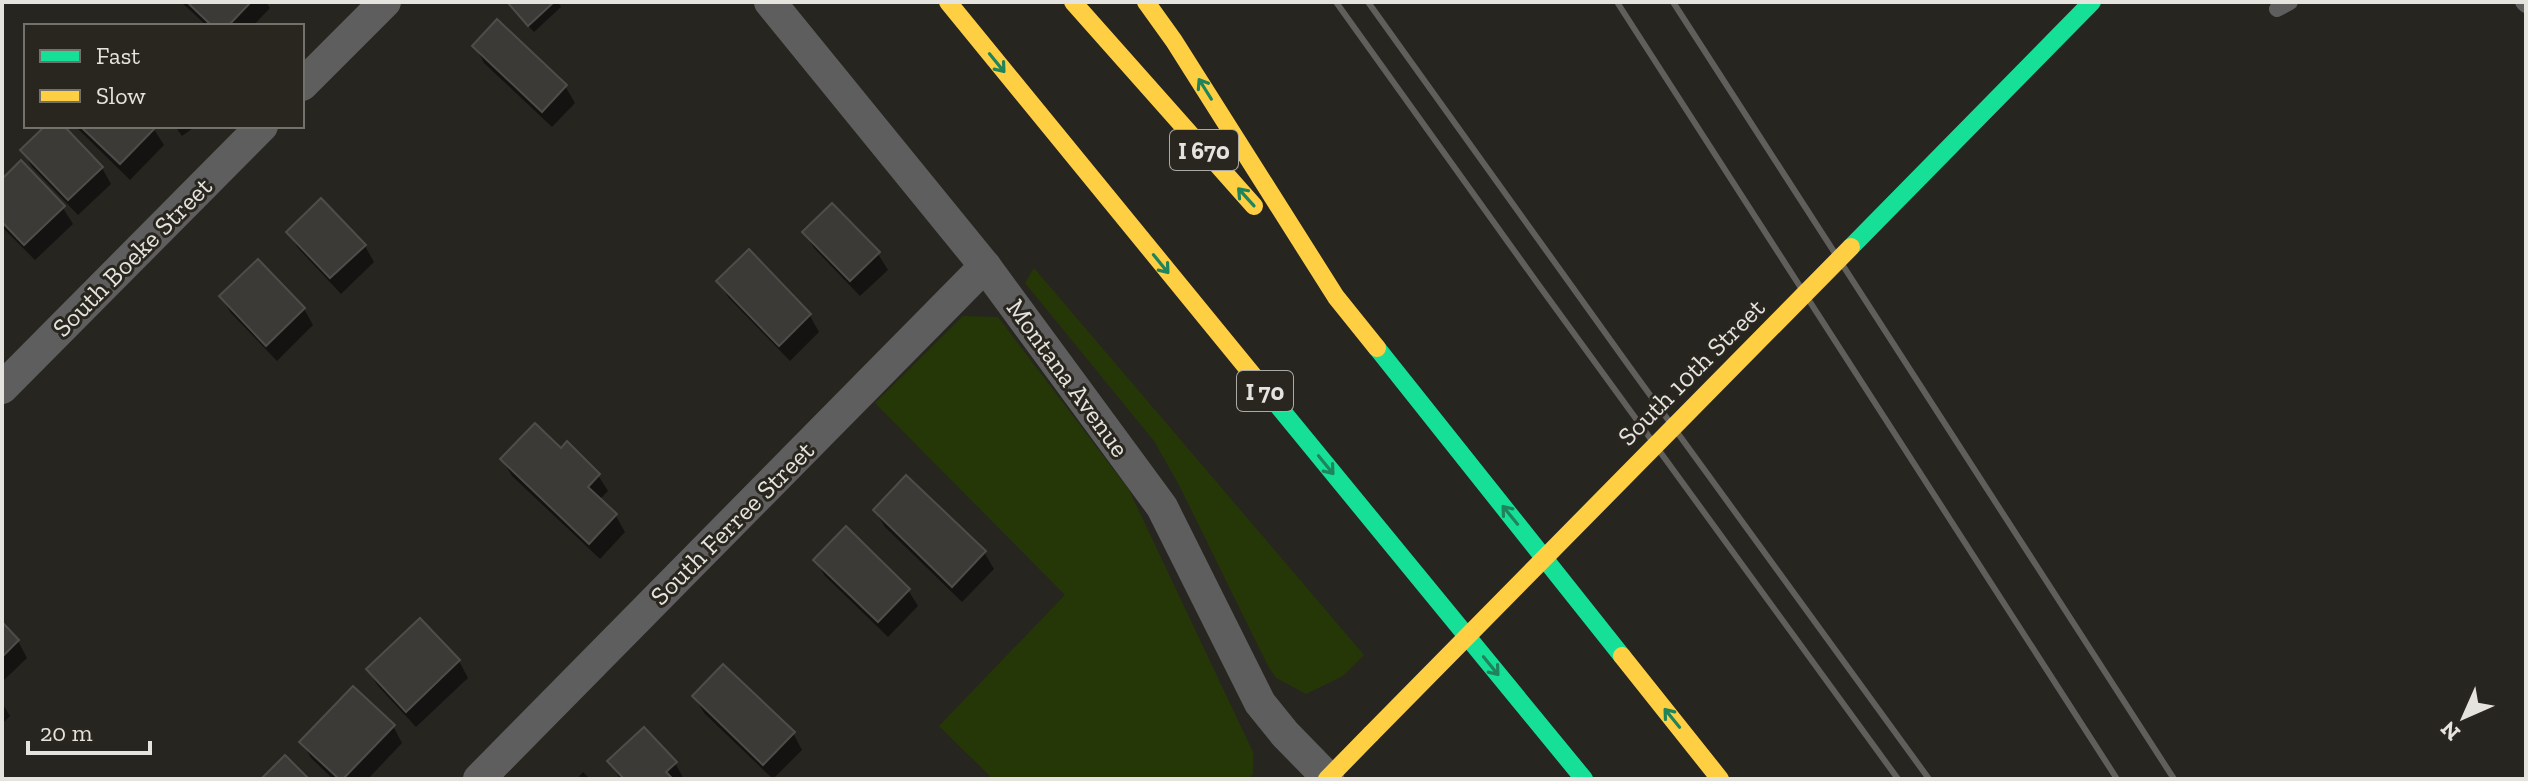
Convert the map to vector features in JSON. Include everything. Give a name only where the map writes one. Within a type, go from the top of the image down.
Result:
[{"type":"main road","name":"I 70","points":[[948,2],[1584,779]]},
{"type":"main road","name":"I 670","points":[[1073,2],[1336,297]]},
{"type":"main road","points":[[1146,2],[1174,41],[1336,297],[1720,779]]},
{"type":"main road","name":"South 10th Street","points":[[1327,778],[2092,2]]},
{"type":"street","points":[[304,83],[385,2]]},
{"type":"street","name":"Montana Avenue","points":[[770,2],[985,266],[1162,507],[1260,703],[1327,778]]},
{"type":"street","name":"South Boeke Street","points":[[2,388],[260,128]]},
{"type":"street","name":"South Ferree Street","points":[[479,779],[985,266]]},
{"type":"green space","points":[[1034,268],[1364,655],[1343,676],[1306,694],[1276,678],[1154,441],[1025,283]]},
{"type":"green space","points":[[963,316],[998,317],[1129,490],[1253,752],[1253,774],[1248,779],[993,779],[939,726],[1065,595],[875,403]]},
{"type":"building","points":[[187,2],[251,2],[230,24],[210,24]]},
{"type":"building","points":[[510,2],[554,2],[528,26]]},
{"type":"building","points":[[497,19],[567,85],[542,112],[472,46]]},
{"type":"building","points":[[43,128],[66,128],[103,167],[68,200],[20,150]]},
{"type":"building","points":[[82,128],[155,128],[120,164]]},
{"type":"building","points":[[21,160],[65,206],[24,245],[2,222],[2,179]]},
{"type":"building","points":[[321,198],[366,245],[330,278],[286,232]]},
{"type":"building","points":[[832,203],[880,252],[850,281],[802,232]]},
{"type":"building","points":[[749,249],[811,314],[779,346],[716,281]]},
{"type":"building","points":[[258,259],[305,308],[266,346],[219,296]]},
{"type":"building","points":[[535,423],[561,448],[567,441],[600,474],[588,487],[617,514],[589,544],[500,459]]},
{"type":"building","points":[[906,475],[986,551],[952,587],[873,510]]},
{"type":"building","points":[[846,526],[910,589],[878,622],[813,560]]},
{"type":"building","points":[[420,618],[460,660],[406,712],[366,669]]},
{"type":"building","points":[[2,622],[19,640],[2,657]]},
{"type":"building","points":[[723,664],[795,732],[763,765],[692,696]]},
{"type":"building","points":[[353,686],[395,725],[343,779],[339,779],[299,742]]},
{"type":"building","points":[[644,727],[677,762],[666,772],[673,779],[624,779],[607,761]]},
{"type":"building","points":[[285,755],[309,779],[261,779]]},
{"type":"railway","points":[[1336,2],[1898,779]]},
{"type":"railway","points":[[1368,2],[1929,779]]},
{"type":"railway","points":[[1617,2],[2117,779]]},
{"type":"railway","points":[[1673,2],[2174,779]]},
{"type":"traffic: fast","points":[[1851,247],[2092,2]]},
{"type":"traffic: fast","points":[[1377,348],[1622,656]]},
{"type":"traffic: fast","points":[[1265,390],[1584,779]]},
{"type":"traffic: slow","points":[[948,2],[1265,390]]},
{"type":"traffic: slow","points":[[1073,2],[1254,206]]},
{"type":"traffic: slow","points":[[1146,2],[1174,41],[1336,297],[1377,348]]},
{"type":"traffic: slow","points":[[1371,734],[1851,247]]},
{"type":"traffic: slow","points":[[1622,656],[1720,779]]},
{"type":"traffic: slow","points":[[1327,779],[1371,734]]}]
